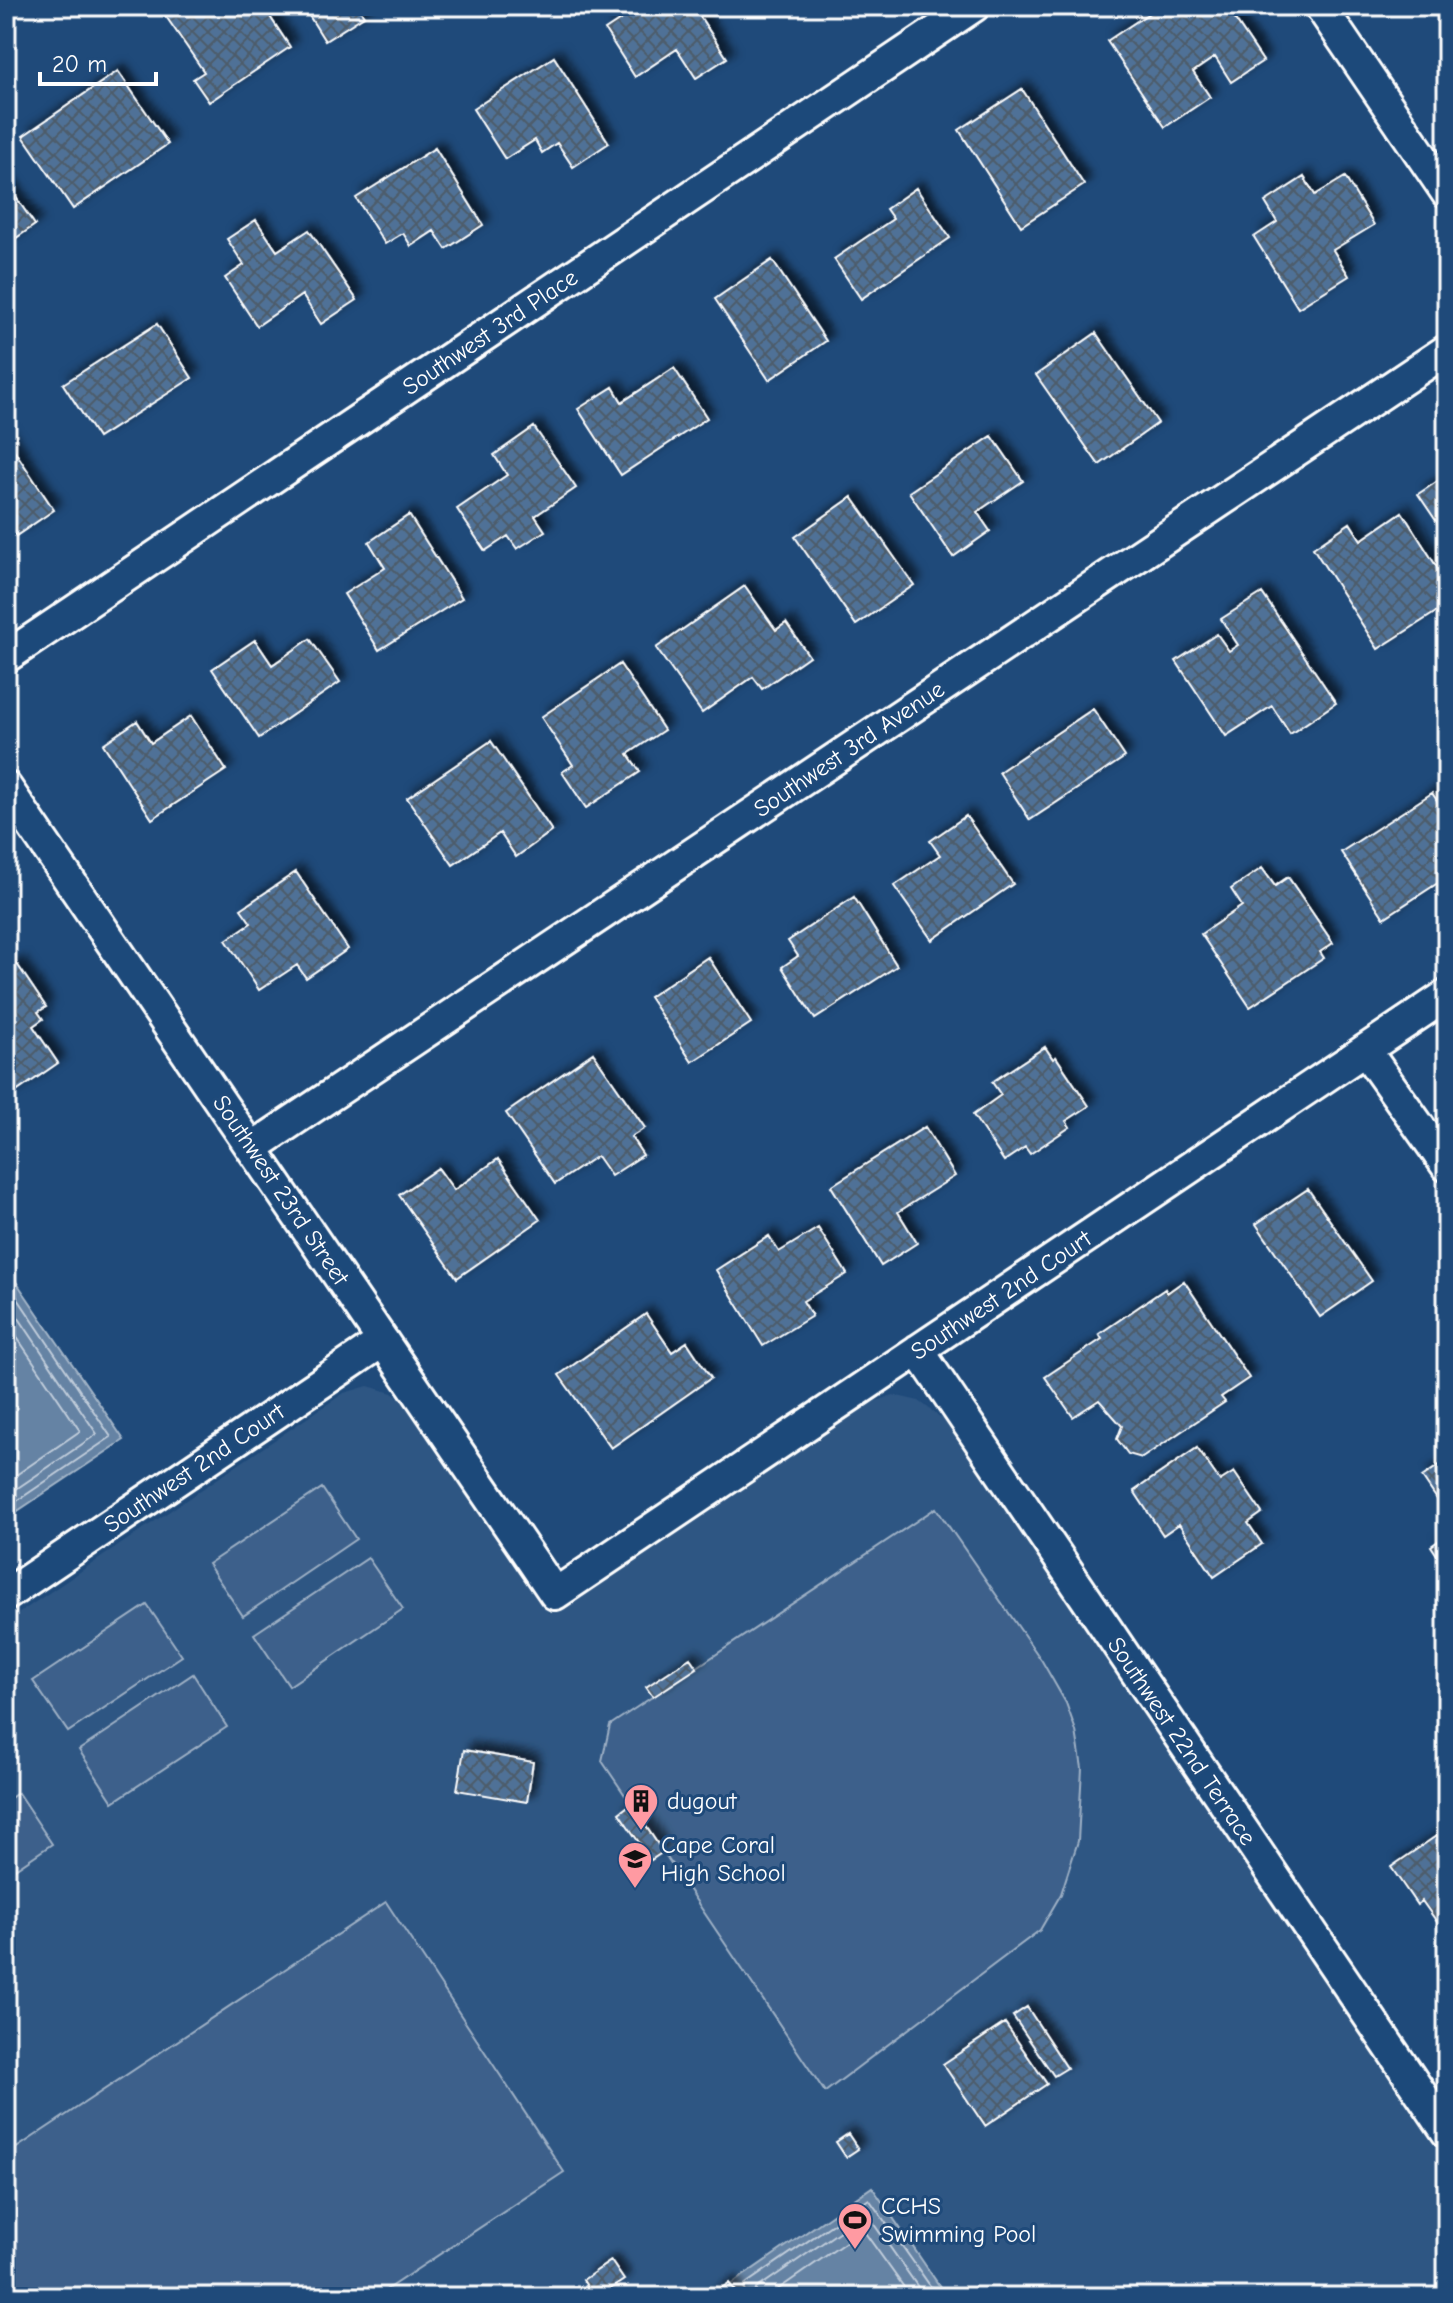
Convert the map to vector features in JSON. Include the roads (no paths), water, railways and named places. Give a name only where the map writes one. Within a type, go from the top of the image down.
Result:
[{"type":"street","name":"Southwest 3rd Place","points":[[6,657],[974,6]]},
{"type":"street","points":[[1320,6],[1447,193]]},
{"type":"street","name":"Southwest 3rd Avenue","points":[[252,1148],[1447,350]]},
{"type":"street","name":"Southwest 23rd Street","points":[[6,787],[555,1594]]},
{"type":"street","name":"Southwest 2nd Court","points":[[555,1594],[1447,995]]},
{"type":"street","points":[[1365,1050],[1447,1166]]},
{"type":"street","name":"Southwest 2nd Court","points":[[6,1595],[383,1341]]},
{"type":"street","name":"Southwest 22nd Terrace","points":[[918,1350],[1447,2132]]},
{"type":"water","points":[[6,1267],[124,1440],[10,1516],[6,1509]]},
{"type":"water","points":[[872,2187],[947,2297],[739,2297],[730,2285]]},
{"type":"place","name":"dugout","points":[[641,1832]]},
{"type":"place","name":"Cape Coral High School","points":[[635,1890]]},
{"type":"place","name":"CCHS Swimming Pool","points":[[855,2251]]}]
